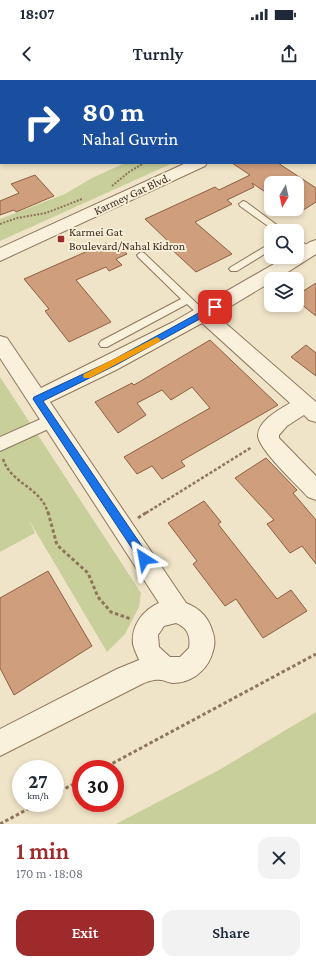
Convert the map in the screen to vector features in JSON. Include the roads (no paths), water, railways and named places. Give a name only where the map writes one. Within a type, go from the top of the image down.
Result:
[{"type":"street","name":"Karmey Gat Blvd.","points":[[0,255],[197,164]]},
{"type":"street","points":[[38,399],[114,363],[203,314],[307,246]]},
{"type":"street","points":[[203,314],[310,409],[276,424],[269,430],[268,437],[271,444],[316,490]]},
{"type":"street","points":[[0,344],[152,569],[178,612]]},
{"type":"street","points":[[1,448],[52,420]]},
{"type":"street","points":[[0,742],[132,675],[151,646],[161,614],[178,612],[186,614],[194,620],[202,635],[200,654],[195,661],[187,667],[179,670],[169,670],[151,646],[154,592],[152,569]]},
{"type":"lane","points":[[243,204],[271,224]]},
{"type":"lane","points":[[234,268],[264,250]]},
{"type":"lane","points":[[140,255],[203,314]]},
{"type":"lane","points":[[104,344],[188,299]]},
{"type":"place","name":"Karmei Gat Boulevard/Nahal Kidron","points":[[61,239]]}]
